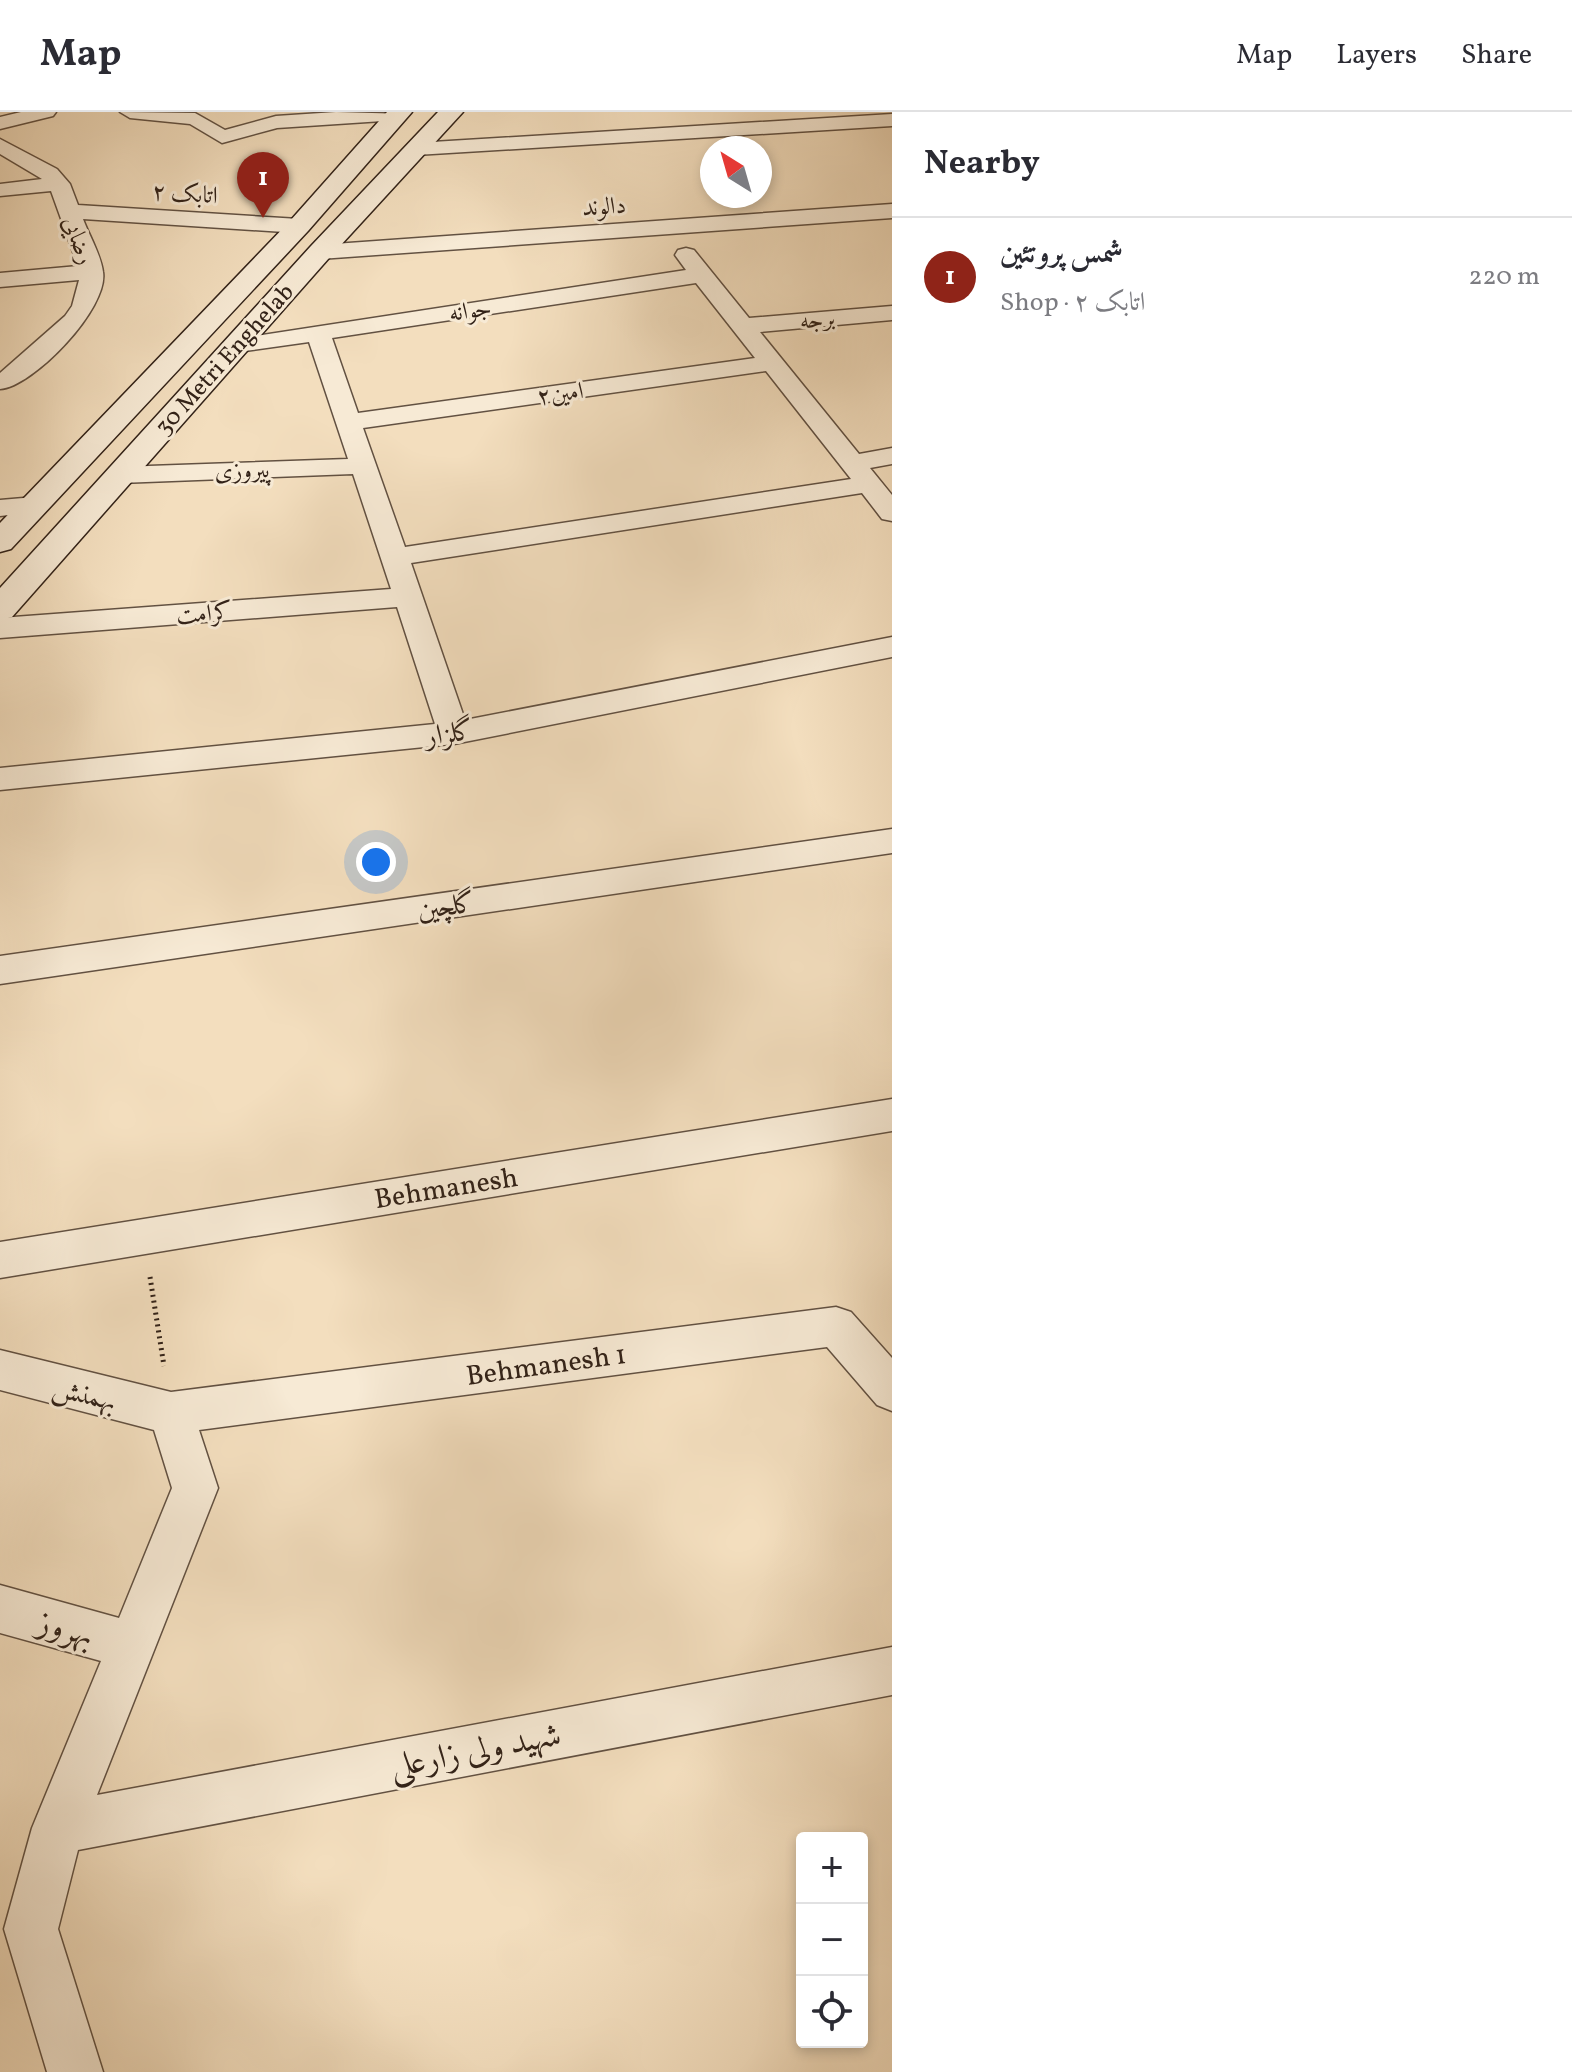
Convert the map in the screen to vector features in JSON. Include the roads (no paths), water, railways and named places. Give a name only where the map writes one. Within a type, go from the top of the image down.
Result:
[{"type":"main road","name":"30 Metri Enghelab","points":[[0,609],[320,252],[451,112]]},
{"type":"main road","name":"30 Metri Enghelab","points":[[0,542],[299,226],[399,113]]},
{"type":"street","points":[[0,123],[46,112]]},
{"type":"street","points":[[130,112],[195,119],[222,137],[276,122],[399,113]]},
{"type":"street","points":[[416,149],[892,120]]},
{"type":"street","name":"رضایی","points":[[0,145],[49,174],[59,184],[92,272],[87,304],[73,323],[3,381]]},
{"type":"street","points":[[0,190],[59,184]]},
{"type":"street","name":"اتابک ۲","points":[[68,211],[299,226]]},
{"type":"street","name":"دالوند","points":[[320,252],[892,211]]},
{"type":"street","points":[[664,228],[892,513]]},
{"type":"street","points":[[0,280],[92,272]]},
{"type":"street","name":"جوانه","points":[[238,345],[702,275]]},
{"type":"street","name":"برجه","points":[[742,326],[892,313]]},
{"type":"street","points":[[318,332],[454,733]]},
{"type":"street","name":"امین۲","points":[[349,422],[772,363]]},
{"type":"street","points":[[851,463],[892,456]]},
{"type":"street","name":"پیروزی","points":[[120,475],[363,466]]},
{"type":"street","points":[[394,557],[869,484]]},
{"type":"street","points":[[0,508],[35,505]]},
{"type":"street","name":"کرامت","points":[[0,628],[408,597]]},
{"type":"street","name":"گلزار","points":[[0,779],[454,733],[892,647]]},
{"type":"street","name":"گلچین","points":[[0,970],[892,841]]},
{"type":"street","name":"Behmanesh","points":[[0,1260],[892,1115]]},
{"type":"street","name":"Behmanesh 1","points":[[171,1413],[836,1326],[890,1385]]},
{"type":"street","name":"بهمنش","points":[[0,1370],[171,1413]]},
{"type":"street","points":[[75,2072],[31,1929],[58,1828],[195,1488],[171,1413]]},
{"type":"street","name":"بهروز","points":[[0,1609],[132,1646]]},
{"type":"street","name":"شهید ولی زارعلی","points":[[58,1828],[892,1671]]},
{"type":"place","name":"شمس پروتئین","points":[[263,218]]}]
